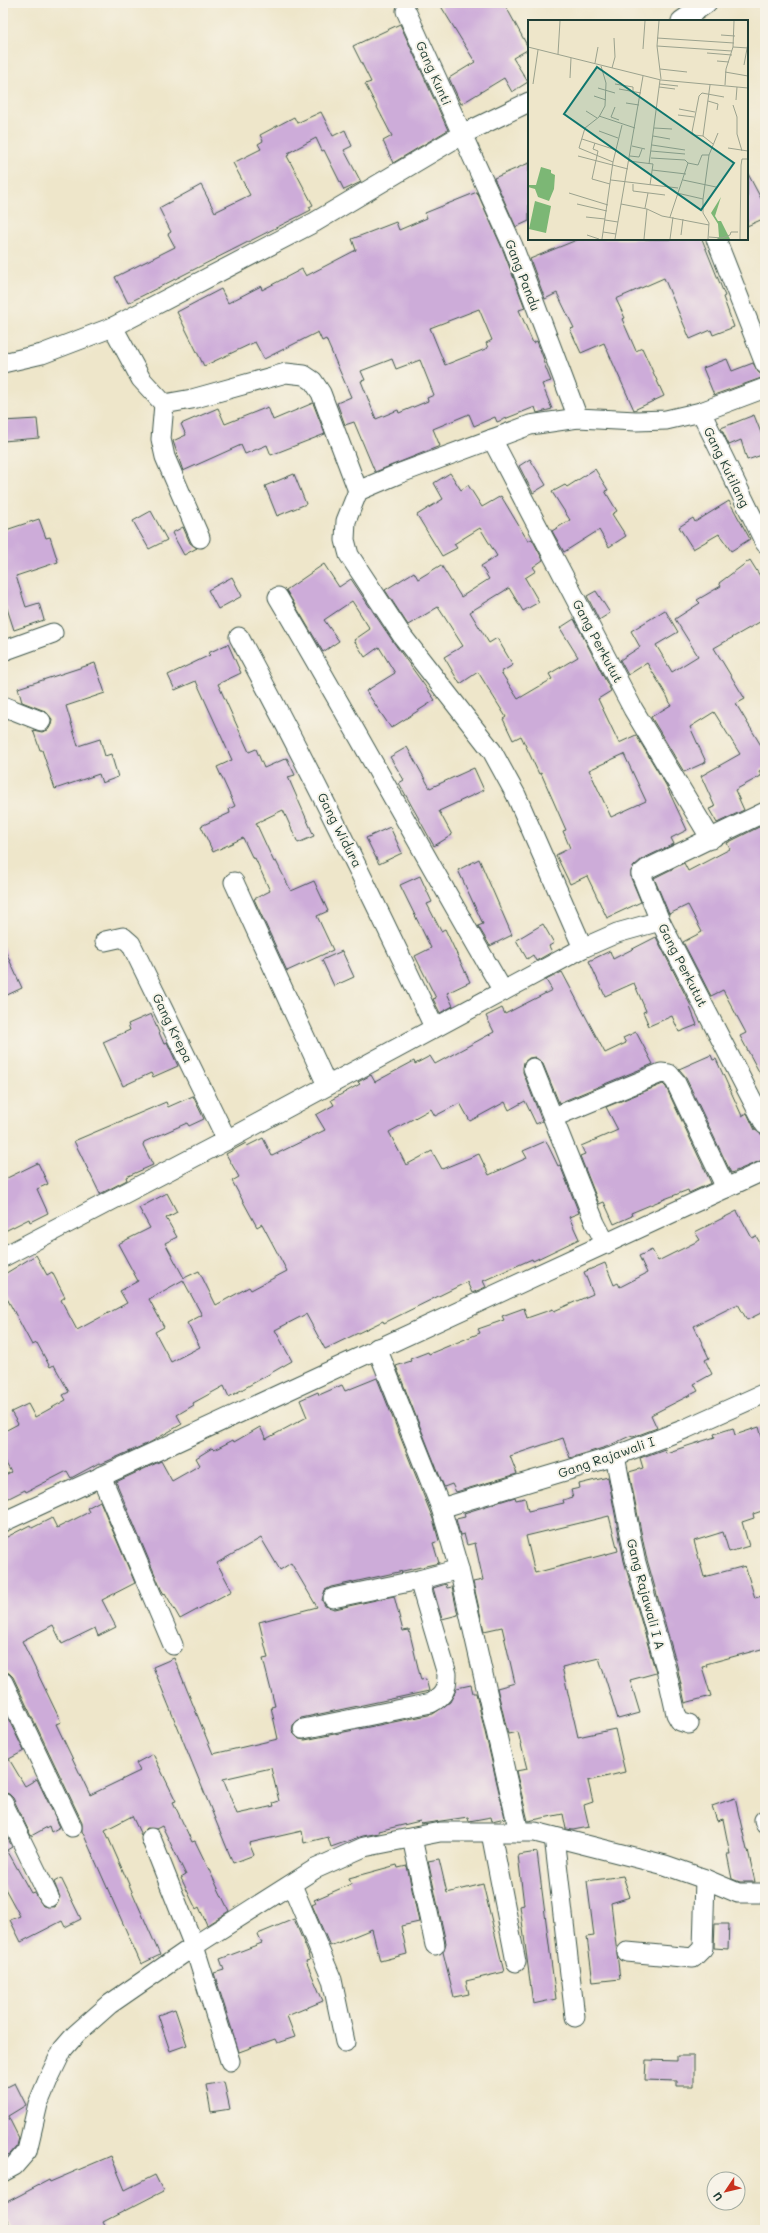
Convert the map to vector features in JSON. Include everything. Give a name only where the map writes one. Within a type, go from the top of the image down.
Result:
[{"type":"street","points":[[682,20],[707,3]]},
{"type":"street","name":"Gang Kunti","points":[[406,11],[461,135]]},
{"type":"street","points":[[3,363],[42,354],[113,327],[315,222],[461,135],[528,102]]},
{"type":"street","name":"Gang Pandu","points":[[461,135],[513,246],[578,418]]},
{"type":"street","points":[[716,240],[765,364]]},
{"type":"street","points":[[113,327],[141,379],[164,404],[161,439],[165,458],[200,538]]},
{"type":"street","points":[[164,404],[192,399],[286,372],[304,375],[313,382],[321,393],[358,491],[346,521],[345,540],[349,555],[403,637],[492,751],[516,795],[583,948]]},
{"type":"street","points":[[358,491],[398,474],[530,425],[578,418],[636,421],[666,420],[700,412],[765,388]]},
{"type":"street","name":"Gang Kutilang","points":[[700,412],[765,543]]},
{"type":"street","name":"Gang Perkutut","points":[[492,439],[633,709],[711,839]]},
{"type":"street","points":[[278,597],[422,852],[503,991]]},
{"type":"street","points":[[3,651],[53,633]]},
{"type":"street","name":"Gang Widura","points":[[239,637],[350,851],[434,1027]]},
{"type":"street","points":[[3,706],[41,721]]},
{"type":"street","name":"Gang Perkutut","points":[[765,812],[647,869],[641,874],[660,921],[765,1125]]},
{"type":"street","points":[[234,882],[327,1085]]},
{"type":"street","points":[[3,1257],[227,1140],[583,948],[617,933],[660,921]]},
{"type":"street","name":"Gang Krepa","points":[[105,941],[120,936],[126,938],[131,944],[227,1140]]},
{"type":"street","points":[[533,1068],[606,1244]]},
{"type":"street","points":[[554,1117],[660,1073],[669,1074],[675,1081],[726,1188]]},
{"type":"street","points":[[3,1522],[765,1170]]},
{"type":"street","points":[[377,1348],[441,1508],[459,1568],[519,1832]]},
{"type":"street","name":"Gang Rajawali I","points":[[441,1508],[615,1456],[686,1429],[765,1393]]},
{"type":"street","name":"Gang Rajawali I A","points":[[615,1456],[635,1559],[666,1669],[676,1714],[680,1721],[689,1724]]},
{"type":"street","points":[[101,1476],[173,1645]]},
{"type":"street","points":[[333,1598],[419,1580],[459,1568]]},
{"type":"street","points":[[303,1730],[431,1703],[444,1693],[447,1683],[447,1674],[419,1580]]},
{"type":"street","points":[[3,1682],[72,1827]]},
{"type":"street","points":[[3,1803],[49,1897]]},
{"type":"street","points":[[3,2172],[14,2166],[27,2151],[38,2104],[63,2049],[76,2034],[110,2004],[194,1946],[315,1869],[358,1850],[440,1832],[535,1832],[666,1865],[738,1893],[765,1893]]},
{"type":"street","points":[[491,1833],[516,1962]]},
{"type":"street","points":[[554,1837],[575,2017]]},
{"type":"street","points":[[151,1838],[194,1946],[230,2061]]},
{"type":"street","points":[[412,1838],[435,1945]]},
{"type":"street","points":[[626,1952],[693,1958],[699,1954],[703,1948],[705,1879]]},
{"type":"street","points":[[292,1885],[332,1980],[345,2042]]},
{"type":"building","points":[[439,3],[504,3],[528,47],[528,50],[513,58],[528,82],[512,92],[504,78],[461,104],[449,78],[475,62]]},
{"type":"building","points":[[400,24],[448,130],[393,163],[383,141],[392,136],[365,84],[371,82],[353,46]]},
{"type":"building","points":[[321,112],[333,136],[345,130],[352,146],[344,150],[361,182],[344,190],[324,150],[322,151],[316,138],[288,153],[289,155],[287,156],[313,205],[309,207],[311,210],[128,303],[115,277],[175,247],[168,234],[171,232],[159,208],[201,185],[215,212],[250,195],[233,163],[261,149],[258,144],[263,141],[260,135],[294,117],[297,123]]},
{"type":"building","points":[[528,163],[528,221],[516,227],[494,178]]},
{"type":"building","points":[[748,174],[765,206],[765,218],[748,226]]},
{"type":"building","points":[[477,192],[503,250],[525,308],[519,310],[533,343],[537,341],[544,360],[543,361],[551,381],[542,384],[552,409],[537,413],[535,407],[497,422],[495,417],[474,426],[469,414],[433,429],[440,446],[375,472],[354,422],[345,425],[337,403],[351,397],[326,339],[322,341],[318,332],[264,359],[255,342],[204,366],[177,312],[221,289],[228,303],[261,286],[262,290],[302,269],[306,276],[356,250],[352,239],[396,222],[399,230],[427,218],[425,213]],"holes":[[[479,309],[492,340],[486,343],[488,348],[445,365],[430,328]],[[392,359],[396,369],[420,360],[434,395],[427,398],[428,401],[399,413],[398,410],[376,419],[361,381],[365,380],[361,371]]]},
{"type":"building","points":[[577,240],[702,240],[725,296],[723,297],[734,327],[713,335],[711,330],[690,339],[664,278],[616,299],[625,318],[622,319],[636,351],[642,348],[664,396],[634,410],[604,343],[581,353],[570,329],[574,328],[557,293],[545,299],[530,259]]},
{"type":"building","points":[[727,359],[732,371],[753,363],[758,372],[764,377],[714,395],[703,368]]},
{"type":"building","points":[[313,403],[325,434],[271,455],[267,445],[245,454],[241,445],[183,471],[173,441],[186,435],[181,424],[218,408],[225,424],[268,407],[273,420]]},
{"type":"building","points":[[754,415],[765,443],[765,454],[747,460],[741,440],[729,445],[721,428]]},
{"type":"building","points":[[37,419],[39,438],[3,441],[3,421]]},
{"type":"building","points":[[530,459],[546,485],[533,493],[519,466]]},
{"type":"building","points":[[595,469],[608,490],[605,491],[617,511],[612,514],[626,536],[609,547],[599,530],[564,552],[552,531],[570,520],[552,492],[565,485],[567,487]]},
{"type":"building","points":[[450,473],[461,490],[468,485],[482,507],[501,496],[528,541],[532,539],[543,560],[533,567],[536,571],[525,578],[539,602],[523,611],[509,588],[470,612],[489,643],[497,638],[513,665],[501,672],[518,699],[552,679],[549,674],[578,657],[560,628],[574,619],[611,691],[598,699],[619,743],[636,735],[666,785],[687,830],[671,838],[674,844],[642,859],[634,866],[631,871],[631,878],[641,902],[607,918],[587,876],[570,884],[556,855],[570,848],[563,831],[566,830],[541,773],[539,774],[521,736],[513,740],[503,719],[506,717],[478,672],[460,684],[444,657],[463,646],[438,607],[408,625],[385,590],[414,572],[418,579],[441,565],[461,597],[489,579],[481,566],[497,556],[480,528],[454,544],[457,548],[442,556],[417,515],[443,499],[434,483]],"holes":[[[624,754],[646,801],[611,817],[589,770]]]},
{"type":"building","points":[[294,474],[306,504],[277,516],[265,486]]},
{"type":"building","points":[[729,501],[750,539],[731,551],[719,534],[693,549],[679,527],[693,518],[695,522]]},
{"type":"building","points":[[151,511],[167,540],[149,549],[133,521]]},
{"type":"building","points":[[39,519],[46,538],[50,537],[58,562],[16,576],[26,607],[39,603],[44,620],[14,630],[3,596],[3,531]]},
{"type":"building","points":[[183,527],[190,543],[197,548],[184,555],[172,533]]},
{"type":"building","points":[[750,560],[765,584],[765,619],[714,648],[745,699],[736,704],[765,752],[765,768],[759,771],[761,776],[735,790],[744,810],[717,823],[709,809],[715,807],[701,776],[740,754],[714,712],[690,727],[706,762],[684,772],[651,717],[671,705],[667,696],[647,663],[628,675],[620,660],[640,647],[631,631],[665,610],[678,632],[656,645],[672,672],[698,656],[675,619],[700,603],[697,600],[721,586],[719,583]]},
{"type":"building","points":[[324,564],[339,587],[351,579],[435,700],[391,728],[366,691],[395,673],[379,647],[365,657],[354,640],[370,629],[352,601],[324,620],[339,641],[323,652],[286,590]]},
{"type":"building","points":[[232,577],[242,596],[218,609],[208,590]]},
{"type":"building","points":[[596,591],[610,613],[599,620],[587,596]]},
{"type":"building","points":[[228,644],[241,673],[218,684],[249,752],[256,749],[264,768],[287,758],[295,775],[288,777],[314,836],[298,843],[283,810],[256,823],[274,862],[276,861],[291,891],[314,881],[328,911],[317,916],[333,950],[287,971],[254,899],[270,891],[255,858],[253,859],[243,838],[213,852],[201,826],[230,813],[229,809],[235,806],[217,767],[232,760],[196,681],[175,690],[168,675],[210,655],[208,653]]},
{"type":"building","points":[[95,663],[105,693],[66,706],[78,746],[100,739],[105,756],[111,754],[118,777],[102,783],[99,774],[55,789],[42,750],[40,750],[33,730],[42,732],[48,730],[52,719],[45,711],[22,702],[18,688]]},
{"type":"building","points":[[407,747],[430,788],[474,768],[484,790],[439,811],[452,835],[434,846],[399,783],[404,780],[390,757]]},
{"type":"building","points":[[765,824],[765,1083],[740,1036],[746,1033],[723,990],[711,996],[683,942],[702,932],[688,905],[669,914],[654,878],[684,863],[688,871],[730,849],[727,843]]},
{"type":"building","points":[[390,827],[402,853],[379,864],[366,838]]},
{"type":"building","points":[[479,859],[512,935],[490,946],[478,926],[483,924],[458,870]]},
{"type":"building","points":[[420,876],[432,902],[427,904],[441,931],[445,929],[470,982],[447,993],[453,1006],[440,1013],[433,999],[436,998],[415,956],[431,948],[400,885]]},
{"type":"building","points":[[543,924],[554,943],[549,946],[552,952],[536,961],[533,955],[527,959],[516,940]]},
{"type":"building","points":[[656,937],[691,1006],[690,1007],[697,1025],[679,1032],[672,1016],[649,1026],[643,1012],[646,1011],[634,983],[605,996],[589,961],[610,951],[613,959]]},
{"type":"building","points":[[3,946],[22,988],[3,997]]},
{"type":"building","points":[[342,951],[354,977],[334,986],[322,960]]},
{"type":"building","points":[[562,972],[605,1053],[626,1043],[623,1038],[636,1032],[653,1064],[559,1103],[543,1064],[535,1057],[529,1058],[524,1062],[523,1072],[542,1121],[536,1124],[525,1101],[509,1110],[505,1102],[470,1121],[460,1103],[435,1116],[431,1109],[389,1132],[406,1165],[432,1151],[442,1169],[479,1154],[489,1175],[527,1158],[523,1151],[546,1141],[558,1166],[560,1165],[579,1213],[569,1217],[579,1239],[533,1261],[532,1259],[483,1281],[486,1287],[472,1293],[467,1282],[384,1323],[383,1321],[325,1349],[306,1314],[275,1330],[292,1361],[229,1397],[224,1386],[193,1403],[194,1405],[177,1415],[182,1424],[151,1442],[101,1464],[99,1463],[71,1478],[67,1471],[26,1492],[25,1490],[3,1501],[3,1476],[11,1472],[3,1458],[3,1432],[18,1424],[11,1412],[28,1404],[35,1417],[66,1400],[63,1395],[69,1392],[54,1365],[50,1367],[37,1343],[32,1345],[3,1291],[3,1275],[36,1255],[47,1275],[52,1272],[65,1297],[61,1300],[77,1330],[127,1303],[120,1291],[138,1281],[118,1244],[150,1228],[139,1208],[167,1193],[177,1212],[166,1218],[177,1237],[165,1243],[184,1278],[199,1271],[216,1305],[249,1287],[251,1290],[287,1271],[262,1224],[257,1227],[232,1181],[239,1177],[226,1154],[246,1143],[247,1146],[263,1138],[272,1156],[325,1130],[316,1115],[334,1105],[331,1100],[360,1084],[358,1082],[371,1075],[375,1082],[414,1061],[415,1064],[430,1056],[435,1064],[494,1032],[486,1016],[502,1008],[505,1014],[552,990],[546,980]],"holes":[[[183,1280],[202,1315],[187,1323],[200,1347],[171,1362],[155,1332],[164,1327],[149,1299]]]},
{"type":"building","points":[[151,1014],[164,1044],[167,1042],[178,1066],[153,1077],[151,1073],[123,1086],[103,1042],[130,1030],[128,1024]]},
{"type":"building","points":[[711,1055],[713,1060],[716,1059],[742,1116],[747,1113],[755,1130],[765,1136],[765,1159],[731,1173],[685,1076],[679,1069]]},
{"type":"building","points":[[663,1084],[666,1087],[711,1183],[689,1193],[688,1190],[631,1213],[632,1216],[614,1224],[604,1202],[599,1204],[580,1156],[585,1154],[581,1146],[618,1130],[606,1107]]},
{"type":"building","points":[[193,1096],[204,1119],[189,1126],[187,1123],[144,1142],[143,1145],[153,1165],[126,1177],[127,1180],[100,1194],[74,1141],[166,1102],[168,1107]]},
{"type":"building","points":[[38,1163],[48,1184],[37,1189],[48,1213],[30,1222],[29,1219],[3,1232],[3,1180]]},
{"type":"building","points":[[737,1211],[752,1238],[756,1236],[765,1252],[765,1311],[747,1320],[738,1304],[694,1326],[709,1358],[705,1360],[712,1374],[694,1384],[698,1391],[651,1415],[657,1428],[633,1437],[630,1436],[606,1447],[570,1458],[563,1438],[510,1456],[517,1474],[456,1492],[452,1484],[444,1487],[396,1366],[411,1361],[410,1359],[428,1352],[429,1354],[480,1333],[478,1329],[504,1320],[502,1316],[524,1308],[527,1318],[553,1309],[554,1311],[593,1294],[584,1272],[605,1263],[614,1285],[618,1283],[620,1287],[647,1273],[639,1256],[652,1250],[658,1261],[700,1240],[695,1232]]},
{"type":"building","points":[[377,1378],[433,1519],[439,1541],[433,1543],[439,1563],[331,1587],[325,1590],[322,1600],[325,1606],[335,1609],[394,1596],[403,1631],[409,1630],[421,1680],[426,1679],[429,1691],[301,1718],[293,1725],[292,1732],[299,1739],[305,1740],[433,1714],[450,1702],[457,1688],[471,1685],[473,1693],[476,1693],[505,1818],[492,1821],[491,1817],[469,1821],[468,1817],[421,1824],[420,1821],[378,1831],[379,1833],[362,1836],[331,1847],[328,1837],[304,1843],[302,1831],[249,1843],[254,1855],[233,1863],[153,1667],[174,1658],[213,1754],[278,1739],[271,1707],[275,1706],[263,1659],[268,1658],[259,1622],[317,1607],[291,1563],[280,1570],[261,1538],[217,1563],[232,1591],[180,1619],[165,1593],[164,1594],[161,1589],[116,1482],[161,1461],[172,1481],[200,1465],[196,1458],[212,1448],[214,1450],[233,1440],[234,1442],[260,1427],[266,1439],[307,1417],[300,1400],[318,1392],[319,1395],[342,1385],[345,1391]],"holes":[[[271,1768],[279,1801],[273,1803],[274,1806],[237,1814],[223,1779]]]},
{"type":"building","points":[[759,1427],[765,1448],[765,1510],[753,1514],[754,1518],[742,1522],[749,1546],[729,1552],[723,1532],[694,1541],[704,1577],[745,1566],[755,1598],[765,1595],[765,1648],[706,1664],[707,1666],[702,1667],[711,1696],[685,1703],[677,1666],[646,1556],[629,1472],[643,1468],[640,1458],[665,1449],[666,1453],[715,1437],[714,1434],[733,1428],[735,1435]]},
{"type":"building","points":[[608,1477],[624,1561],[656,1673],[630,1680],[640,1713],[618,1719],[599,1658],[562,1667],[578,1737],[615,1729],[625,1772],[588,1781],[593,1802],[584,1805],[589,1827],[573,1830],[566,1829],[563,1814],[528,1821],[516,1771],[527,1769],[518,1732],[508,1734],[497,1688],[515,1683],[502,1627],[484,1631],[473,1582],[483,1580],[475,1543],[467,1545],[464,1534],[460,1535],[456,1519],[465,1517],[464,1513],[515,1497],[516,1500],[525,1498],[528,1511],[564,1503],[563,1500],[573,1497],[571,1490],[580,1488],[579,1484]],"holes":[[[609,1516],[618,1551],[535,1573],[526,1536]]]},
{"type":"building","points":[[100,1501],[135,1583],[102,1600],[116,1627],[98,1636],[95,1628],[62,1644],[53,1625],[22,1641],[61,1722],[56,1724],[90,1795],[140,1771],[136,1763],[153,1754],[176,1801],[173,1802],[192,1842],[195,1841],[229,1911],[207,1925],[199,1907],[196,1909],[181,1878],[186,1875],[162,1826],[156,1829],[147,1828],[141,1835],[132,1816],[105,1830],[160,1955],[141,1964],[82,1831],[82,1822],[13,1677],[9,1673],[3,1671],[3,1539],[30,1525],[32,1528],[52,1518],[57,1528],[89,1512],[87,1508]]},
{"type":"building","points":[[446,1584],[447,1588],[452,1587],[458,1615],[442,1619],[433,1588]]},
{"type":"building","points":[[3,1708],[24,1751],[9,1759],[25,1786],[37,1779],[60,1827],[51,1832],[49,1826],[31,1836],[13,1798],[9,1794],[3,1792]]},
{"type":"building","points":[[735,1798],[755,1882],[740,1882],[732,1879],[727,1854],[730,1854],[723,1819],[717,1821],[712,1806]]},
{"type":"building","points":[[3,1828],[12,1847],[7,1850],[31,1893],[34,1892],[43,1906],[54,1907],[60,1897],[54,1882],[61,1878],[81,1919],[65,1927],[62,1921],[21,1942],[10,1920],[20,1916],[3,1885]]},
{"type":"building","points":[[537,1852],[556,1999],[533,2004],[520,1906],[524,1905],[518,1855]]},
{"type":"building","points":[[439,1859],[447,1893],[483,1884],[504,1972],[466,1981],[469,1994],[454,1997],[443,1952],[446,1943],[428,1861]]},
{"type":"building","points":[[397,1865],[398,1868],[407,1866],[419,1922],[401,1926],[407,1954],[380,1961],[372,1929],[330,1946],[312,1905],[316,1903],[314,1900],[351,1884],[349,1878]]},
{"type":"building","points":[[623,1876],[630,1897],[611,1903],[620,1979],[593,1982],[587,1937],[594,1936],[587,1881]]},
{"type":"building","points":[[294,1919],[309,1955],[310,1960],[306,1961],[323,2001],[287,2016],[295,2037],[277,2043],[275,2039],[239,2052],[214,1973],[224,1970],[220,1959],[262,1943],[258,1934]]},
{"type":"building","points":[[715,1924],[729,1924],[728,1949],[714,1948]]},
{"type":"building","points":[[175,2009],[187,2045],[170,2051],[158,2015]]},
{"type":"building","points":[[677,2056],[694,2056],[694,2086],[677,2086],[677,2081],[645,2080],[646,2060],[677,2061]]},
{"type":"building","points":[[224,2082],[230,2109],[211,2112],[206,2085]]},
{"type":"building","points":[[15,2083],[26,2105],[8,2116],[19,2138],[17,2146],[10,2154],[3,2157],[3,2089]]},
{"type":"building","points":[[111,2156],[125,2190],[155,2175],[163,2191],[103,2222],[107,2230],[12,2230],[3,2212],[3,2204],[49,2180],[50,2182]]}]
